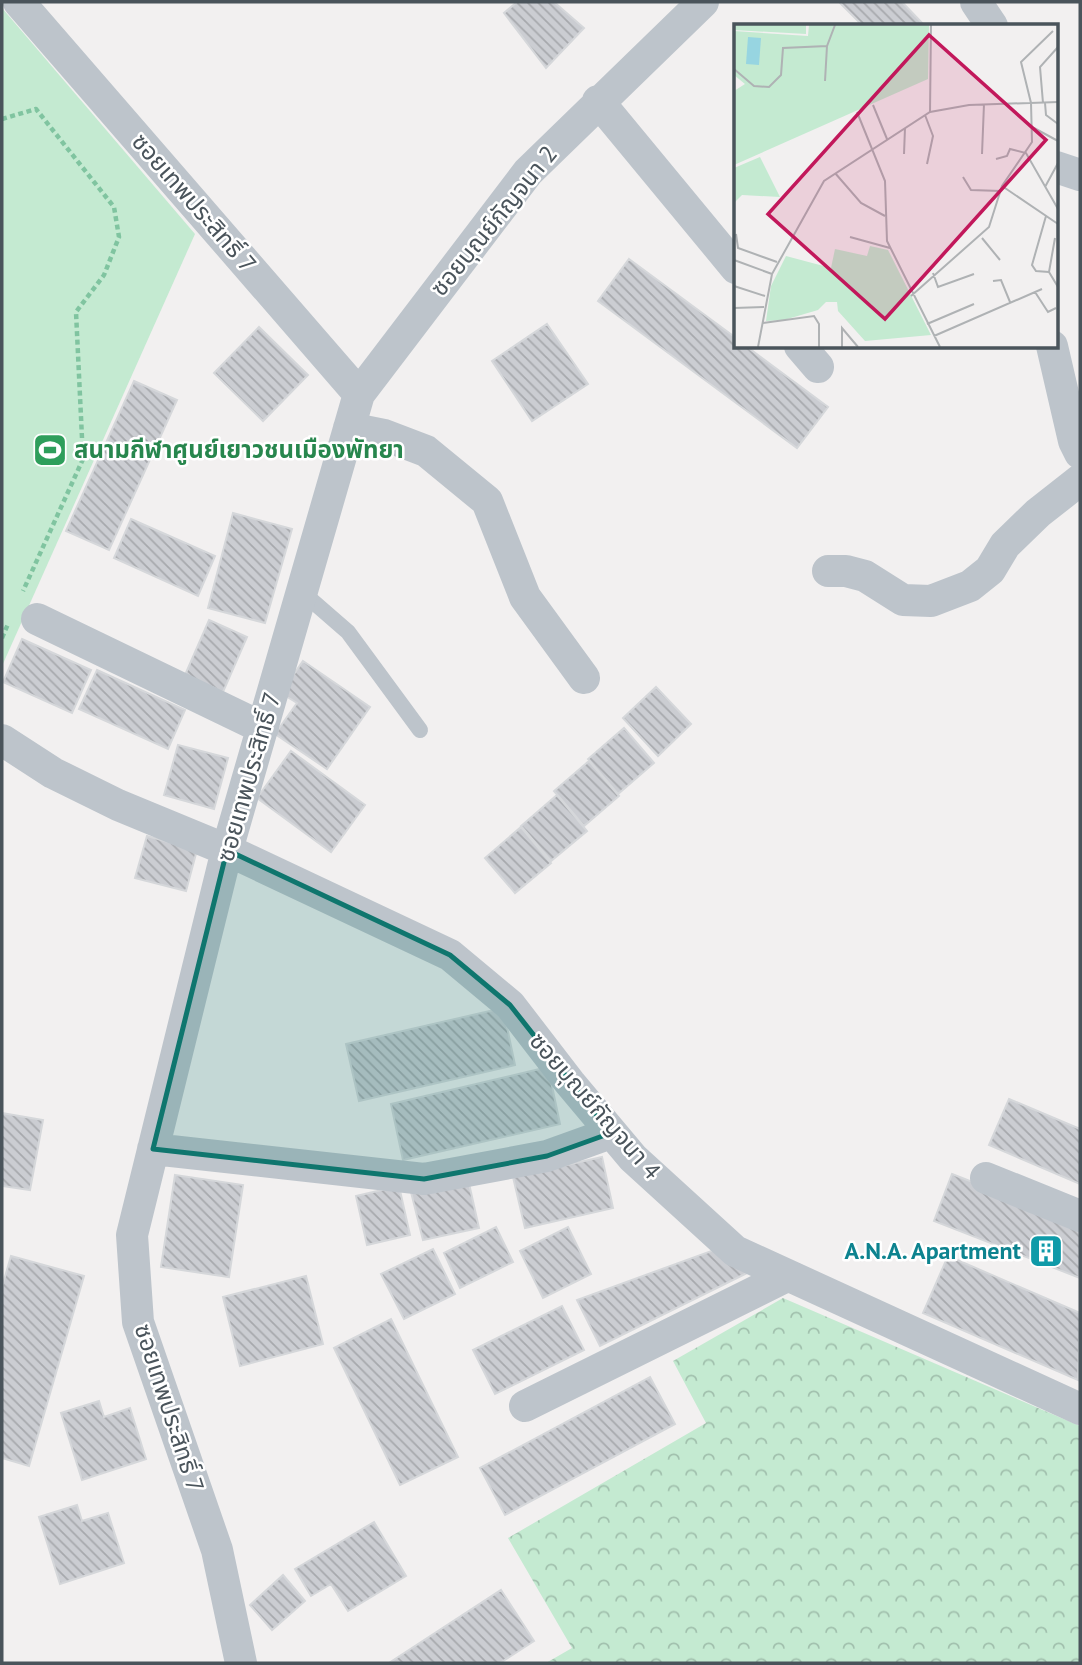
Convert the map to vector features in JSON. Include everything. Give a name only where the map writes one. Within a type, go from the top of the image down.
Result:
[{"type":"street","name":"ซอยเทพประสิทธิ์ 7","points":[[19,2],[359,394],[227,850],[132,1235],[138,1322],[216,1550],[241,1663]]},
{"type":"street","name":"ซอยบุณย์กัญจนา 2","points":[[359,394],[528,172],[598,101],[703,2]]},
{"type":"street","points":[[976,2],[991,24]]},
{"type":"street","points":[[598,101],[734,266]]},
{"type":"street","points":[[1058,168],[1080,175]]},
{"type":"street","points":[[1053,348],[1078,445]]},
{"type":"street","points":[[349,428],[384,435],[426,451],[487,501],[525,597],[584,678]]},
{"type":"street","points":[[828,571],[865,576],[903,600],[932,601],[970,586],[990,570],[1005,545],[1038,513],[1080,480]]},
{"type":"street","points":[[22,612],[263,727]]},
{"type":"street","name":"ซอยบุณย์กัญจนา 4","points":[[2,740],[53,773],[118,805],[227,850],[450,955],[510,1004],[633,1158],[735,1251],[1080,1409]]},
{"type":"street","points":[[153,1149],[424,1179],[547,1156],[611,1133]]},
{"type":"street","points":[[986,1178],[1080,1216]]},
{"type":"street","points":[[525,1406],[787,1276]]},
{"type":"lane","points":[[302,592],[348,632],[420,730]]},
{"type":"path","points":[[2,119],[36,109],[114,207],[119,237],[104,275],[76,312],[83,459],[22,612],[2,638]]},
{"type":"highlighted area","points":[[227,850],[450,955],[510,1005],[611,1133],[547,1156],[424,1179],[153,1149]]},
{"type":"green space","name":"สนามกีฬาศูนย์เยาวชนเมืองพัทยา","points":[[2,8],[195,234],[2,666]]},
{"type":"green space","points":[[783,1298],[1080,1426],[1080,1663],[546,1663],[572,1648],[508,1538],[706,1423],[673,1361]]},
{"type":"building","points":[[517,2],[554,2],[584,28],[546,68],[504,13]]},
{"type":"building","points":[[839,2],[902,2],[923,24],[861,24]]},
{"type":"building","points":[[629,259],[734,337],[734,348],[749,348],[828,407],[797,448],[598,301]]},
{"type":"building","points":[[547,324],[588,384],[532,421],[492,361]]},
{"type":"building","points":[[259,327],[308,375],[263,421],[214,373]]},
{"type":"building","points":[[134,381],[177,400],[109,550],[66,531]]},
{"type":"building","points":[[233,513],[292,529],[265,623],[208,608]]},
{"type":"building","points":[[131,519],[215,556],[198,596],[114,558]]},
{"type":"building","points":[[209,620],[247,637],[223,692],[185,675]]},
{"type":"building","points":[[22,639],[91,670],[72,713],[3,682]]},
{"type":"building","points":[[303,661],[370,707],[327,769],[275,734],[297,703],[281,693]]},
{"type":"building","points":[[97,670],[185,710],[168,749],[79,709]]},
{"type":"building","points":[[656,687],[691,724],[658,756],[623,718]]},
{"type":"building","points":[[624,728],[654,763],[618,794],[588,759]]},
{"type":"building","points":[[178,745],[228,758],[214,809],[164,795]]},
{"type":"building","points":[[291,751],[365,805],[331,852],[257,798]]},
{"type":"building","points":[[589,761],[619,796],[584,826],[554,791]]},
{"type":"building","points":[[557,795],[587,831],[551,861],[521,826]]},
{"type":"building","points":[[521,827],[551,863],[515,893],[485,858]]},
{"type":"building","points":[[147,836],[197,850],[186,891],[135,878]]},
{"type":"building","points":[[503,1008],[515,1065],[359,1101],[346,1044]]},
{"type":"building","points":[[548,1067],[560,1124],[403,1160],[391,1104]]},
{"type":"building","points":[[1009,1099],[1080,1129],[1080,1184],[989,1145]]},
{"type":"building","points":[[2,1113],[43,1120],[30,1190],[2,1186]]},
{"type":"building","points":[[602,1157],[613,1208],[525,1228],[513,1177]]},
{"type":"building","name":"A.N.A. Apartment","points":[[952,1174],[1080,1224],[1080,1278],[934,1221]]},
{"type":"building","points":[[175,1175],[243,1185],[229,1277],[161,1267]]},
{"type":"building","points":[[468,1179],[479,1228],[423,1240],[411,1192]]},
{"type":"building","points":[[399,1186],[410,1235],[367,1245],[356,1196]]},
{"type":"building","points":[[496,1227],[513,1262],[460,1288],[444,1253]]},
{"type":"building","points":[[568,1227],[591,1274],[543,1298],[520,1251]]},
{"type":"building","points":[[433,1249],[455,1294],[404,1319],[381,1274]]},
{"type":"building","points":[[714,1250],[747,1273],[600,1346],[577,1300]]},
{"type":"building","points":[[11,1256],[84,1276],[29,1466],[2,1458],[2,1287]]},
{"type":"building","points":[[948,1256],[1080,1313],[1078,1380],[923,1313]]},
{"type":"building","points":[[306,1276],[323,1344],[240,1366],[223,1297]]},
{"type":"building","points":[[562,1306],[584,1350],[495,1394],[473,1350]]},
{"type":"building","points":[[391,1319],[458,1457],[400,1485],[334,1348]]},
{"type":"building","points":[[650,1377],[675,1424],[505,1515],[480,1468]]},
{"type":"building","points":[[99,1401],[104,1417],[130,1408],[146,1459],[82,1480],[61,1413]]},
{"type":"building","points":[[77,1505],[82,1521],[108,1513],[124,1563],[60,1584],[39,1517]]},
{"type":"building","points":[[374,1522],[406,1576],[348,1611],[331,1584],[311,1596],[295,1569]]},
{"type":"building","points":[[283,1575],[305,1601],[272,1630],[250,1605]]},
{"type":"building","points":[[501,1590],[534,1641],[500,1663],[389,1663]]},
{"type":"place","name":"สนามกีฬาศูนย์เยาวชนเมืองพัทยา","points":[[50,450]]},
{"type":"place","name":"A.N.A. Apartment","points":[[1046,1251]]}]
